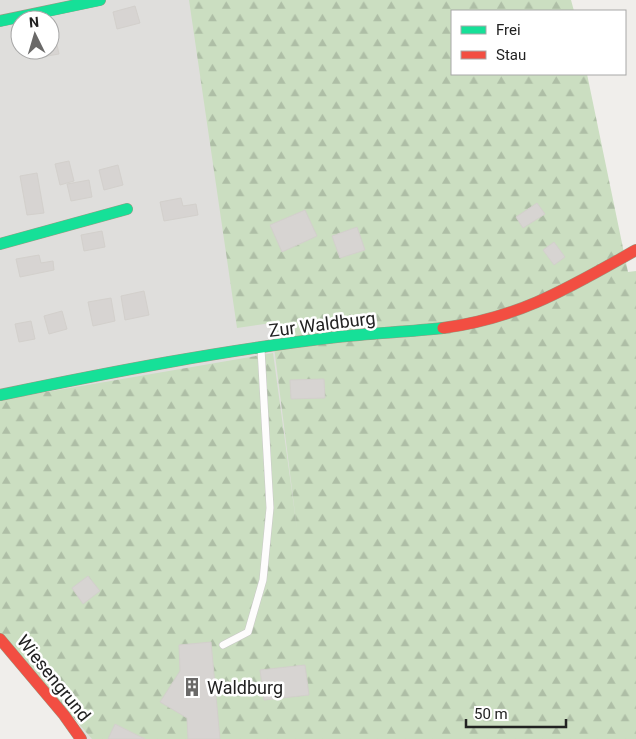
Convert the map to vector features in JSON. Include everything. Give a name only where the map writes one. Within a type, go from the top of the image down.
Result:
[{"type":"street","points":[[0,21],[100,0]]},
{"type":"street","points":[[0,244],[127,209]]},
{"type":"street","name":"Zur Waldburg","points":[[0,395],[90,377],[337,337],[455,328],[505,316],[559,292],[636,250]]},
{"type":"street","name":"Wiesengrund","points":[[0,639],[64,715],[80,739]]},
{"type":"lane","points":[[223,645],[248,632],[263,580],[270,508],[261,349]]},
{"type":"shaded area","points":[[0,0],[236,0],[324,739],[83,739],[0,402]]},
{"type":"green space","points":[[189,0],[571,0],[574,10],[451,10],[451,75],[587,75],[628,272],[636,271],[636,739],[92,739],[0,633],[0,400],[273,353],[297,529],[271,323],[237,328]]},
{"type":"building","points":[[135,6],[140,23],[117,29],[113,12]]},
{"type":"building","points":[[69,161],[74,181],[60,185],[55,164]]},
{"type":"building","points":[[118,165],[123,185],[104,190],[99,170]]},
{"type":"building","points":[[37,173],[44,213],[27,215],[20,176]]},
{"type":"building","points":[[89,180],[92,197],[71,201],[67,184]]},
{"type":"building","points":[[181,198],[183,206],[196,204],[198,215],[164,221],[160,202]]},
{"type":"building","points":[[537,203],[545,214],[523,228],[516,217]]},
{"type":"building","points":[[305,210],[317,236],[282,252],[270,225]]},
{"type":"building","points":[[357,227],[365,250],[340,258],[332,236]]},
{"type":"building","points":[[102,231],[105,247],[84,251],[81,235]]},
{"type":"building","points":[[554,242],[565,257],[554,265],[543,250]]},
{"type":"building","points":[[39,255],[41,263],[53,261],[54,270],[20,277],[16,259]]},
{"type":"building","points":[[144,291],[149,315],[125,320],[121,296]]},
{"type":"building","points":[[111,298],[115,321],[93,326],[88,302]]},
{"type":"building","points":[[62,311],[67,329],[49,334],[44,316]]},
{"type":"building","points":[[31,321],[35,339],[19,342],[15,324]]},
{"type":"building","points":[[324,379],[325,398],[291,399],[290,380]]},
{"type":"building","points":[[88,576],[100,591],[83,604],[72,588]]},
{"type":"building","name":"Waldburg","points":[[211,642],[220,739],[188,739],[187,718],[160,702],[180,671],[179,645]]},
{"type":"building","points":[[305,665],[309,695],[264,700],[260,670]]},
{"type":"building","points":[[115,724],[145,739],[108,739]]},
{"type":"traffic: fast","points":[[0,21],[100,0]]},
{"type":"traffic: fast","points":[[0,244],[127,209]]},
{"type":"traffic: fast","points":[[0,395],[252,348],[337,337],[443,328]]},
{"type":"traffic: jam","points":[[443,328],[496,317],[521,309],[566,288],[636,250]]},
{"type":"traffic: jam","points":[[0,639],[64,715],[81,739]]},
{"type":"place","name":"Waldburg","points":[[192,687]]}]
